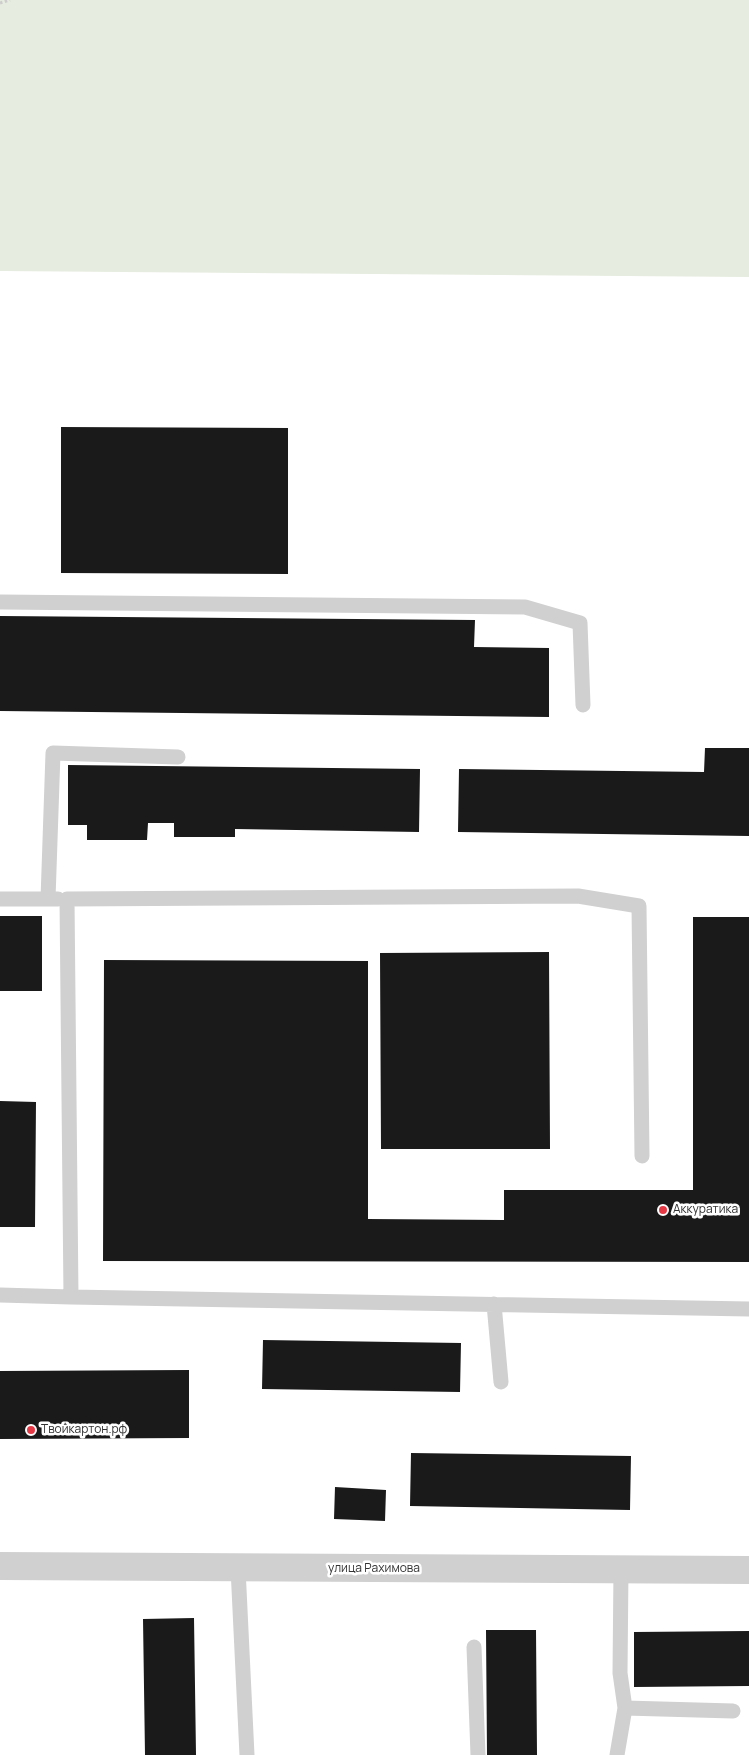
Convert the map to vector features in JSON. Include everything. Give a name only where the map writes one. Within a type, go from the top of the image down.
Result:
[{"type":"street","name":"улица Рахимова","points":[[0,1566],[749,1570]]},
{"type":"lane","points":[[0,602],[525,607],[580,623],[583,705]]},
{"type":"lane","points":[[48,899],[53,753],[178,756]]},
{"type":"lane","points":[[0,899],[578,896],[639,906],[642,1156]]},
{"type":"lane","points":[[67,899],[71,1296]]},
{"type":"lane","points":[[0,1295],[749,1309]]},
{"type":"lane","points":[[494,1304],[501,1382]]},
{"type":"lane","points":[[238,1568],[247,1755]]},
{"type":"lane","points":[[617,1755],[625,1708],[620,1673],[620,1570]]},
{"type":"lane","points":[[474,1648],[478,1755]]},
{"type":"lane","points":[[625,1708],[733,1710]]},
{"type":"path","points":[[0,3],[10,0]]},
{"type":"shaded area","points":[[0,0],[749,0],[749,277],[0,271]]},
{"type":"building","points":[[61,427],[288,428],[288,574],[61,573]]},
{"type":"building","points":[[0,616],[475,620],[474,647],[549,648],[549,717],[0,711]]},
{"type":"building","points":[[705,748],[749,748],[749,836],[458,832],[459,769],[704,772]]},
{"type":"building","points":[[68,765],[420,769],[419,832],[235,829],[235,837],[174,837],[174,823],[148,823],[147,840],[87,840],[87,825],[68,825]]},
{"type":"building","points":[[0,916],[42,916],[42,991],[0,991]]},
{"type":"building","points":[[693,917],[749,917],[749,1262],[103,1261],[104,960],[368,961],[368,1219],[504,1220],[504,1190],[693,1190]]},
{"type":"building","points":[[549,952],[550,1149],[381,1149],[380,953]]},
{"type":"building","points":[[0,1101],[36,1102],[35,1227],[0,1227]]},
{"type":"building","points":[[263,1340],[461,1343],[460,1392],[262,1389]]},
{"type":"building","points":[[189,1370],[189,1438],[0,1439],[0,1371]]},
{"type":"building","points":[[411,1453],[631,1456],[630,1510],[410,1506]]},
{"type":"building","points":[[335,1487],[386,1490],[385,1521],[334,1519]]},
{"type":"building","points":[[194,1618],[196,1755],[145,1755],[143,1619]]},
{"type":"building","points":[[486,1630],[536,1630],[537,1755],[487,1755]]},
{"type":"building","points":[[749,1631],[749,1686],[634,1687],[634,1632]]},
{"type":"place","name":"Аккуратика","points":[[663,1210]]},
{"type":"place","name":"Твойкартон.рф","points":[[31,1430]]}]
